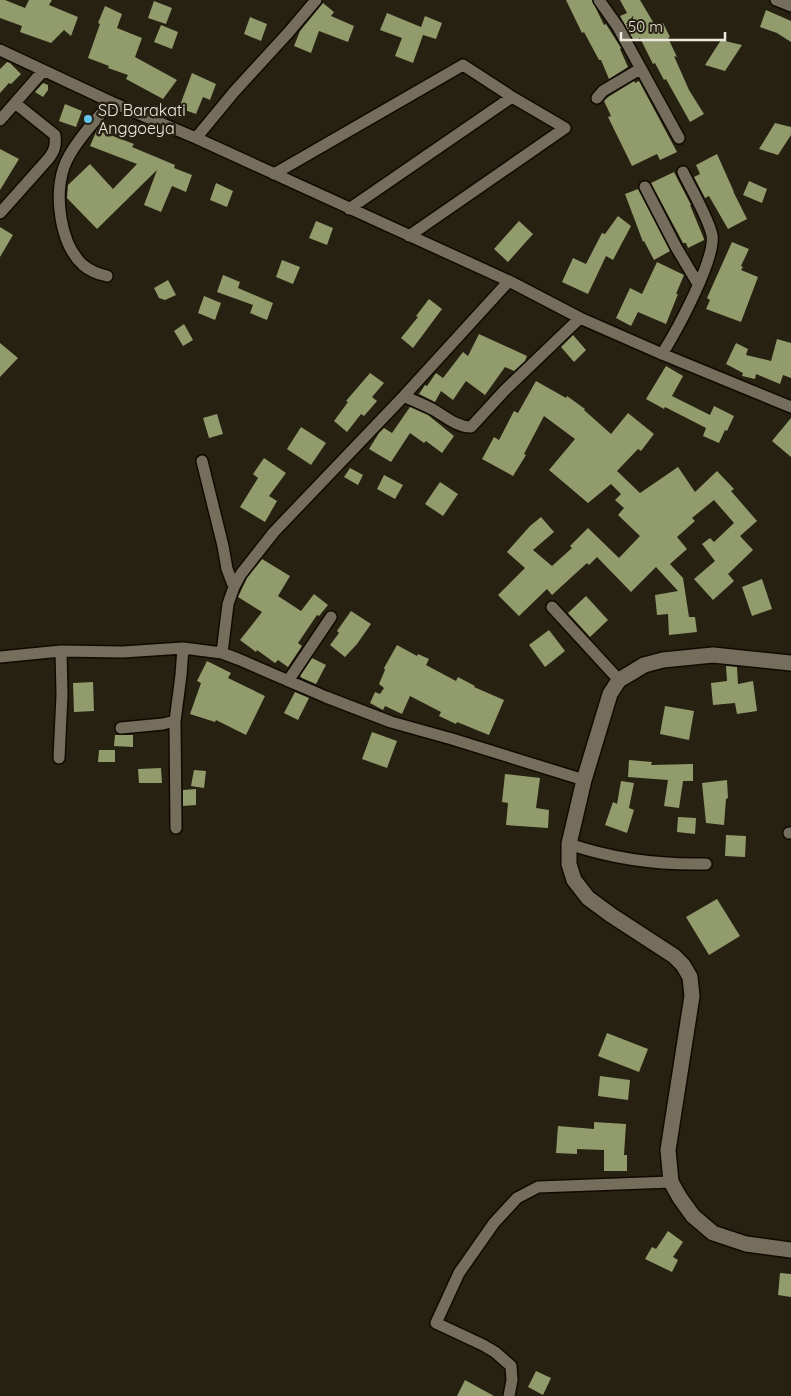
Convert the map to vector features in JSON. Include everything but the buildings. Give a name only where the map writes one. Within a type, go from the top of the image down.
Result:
[{"type":"street","points":[[196,138],[234,92],[288,34],[316,0]]},
{"type":"street","points":[[599,0],[618,27],[679,138]]},
{"type":"street","points":[[776,0],[791,6]]},
{"type":"street","points":[[0,50],[509,281],[580,318],[791,407]]},
{"type":"street","points":[[274,174],[463,65],[565,128],[409,236]]},
{"type":"street","points":[[596,98],[603,91],[640,69]]},
{"type":"street","points":[[0,120],[43,71]]},
{"type":"street","points":[[349,209],[512,97]]},
{"type":"street","points":[[108,276],[95,273],[84,266],[75,256],[67,242],[60,213],[59,189],[64,166],[78,142],[111,102]]},
{"type":"street","points":[[0,213],[49,158],[56,144],[54,135],[48,129],[15,103]]},
{"type":"street","points":[[662,354],[685,314],[712,250],[712,235],[707,220],[683,172]]},
{"type":"street","points":[[645,187],[676,247],[698,284]]},
{"type":"street","points":[[222,654],[228,604],[240,574],[274,532],[404,396],[509,281]]},
{"type":"street","points":[[404,396],[433,409],[457,424],[471,427],[505,390],[580,318]]},
{"type":"street","points":[[202,461],[227,569],[234,587]]},
{"type":"street","points":[[552,607],[619,680]]},
{"type":"street","points":[[288,680],[331,617]]},
{"type":"street","points":[[176,828],[175,721],[182,676],[183,648]]},
{"type":"street","points":[[0,657],[61,651],[123,652],[183,648],[222,654],[391,722],[584,780]]},
{"type":"street","points":[[59,758],[62,695],[61,651]]},
{"type":"street","points":[[791,663],[713,655],[663,660],[644,665],[619,680],[610,694],[584,780],[569,844],[569,864],[574,880],[588,898],[674,956],[683,965],[690,977],[692,996],[668,1150],[671,1182],[693,1216],[712,1233],[746,1244],[791,1250]]},
{"type":"street","points":[[121,728],[175,721]]},
{"type":"street","points":[[569,844],[634,860],[706,864]]},
{"type":"street","points":[[509,1396],[512,1380],[511,1366],[495,1352],[483,1345],[436,1323],[460,1272],[494,1223],[517,1198],[538,1187],[671,1182]]},
{"type":"place","name":"SD Barakati Anggoeya","points":[[88,119]]}]
